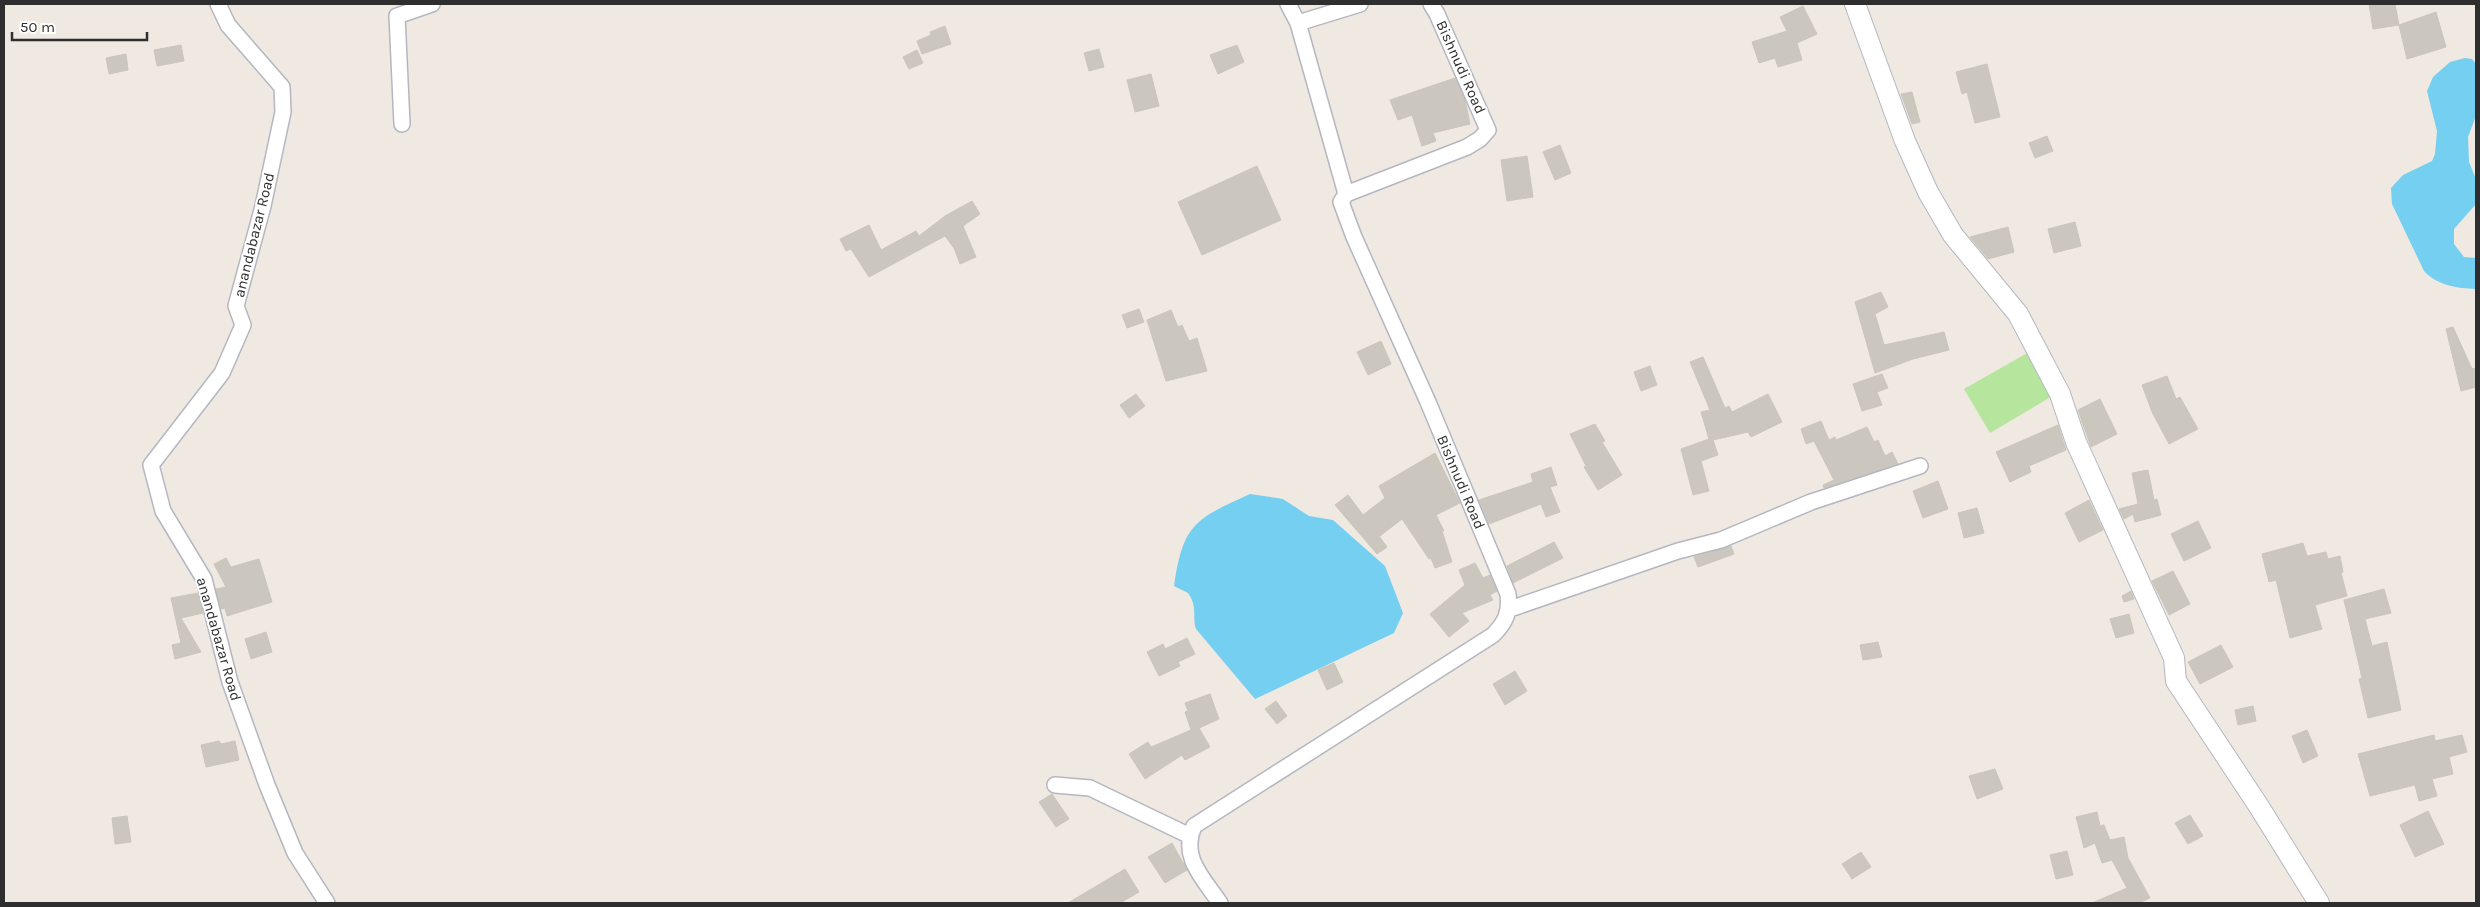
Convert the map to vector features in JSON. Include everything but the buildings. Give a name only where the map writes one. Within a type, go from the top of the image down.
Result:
[{"type":"street","name":"anandabazar Road","points":[[218,4],[228,25],[282,87],[283,112],[263,206],[236,306],[243,325],[222,373],[152,465],[163,511],[204,580],[230,682],[267,785],[295,853],[328,903]]},
{"type":"street","points":[[402,124],[397,16],[432,4]]},
{"type":"street","points":[[1288,4],[1298,23],[1346,194]]},
{"type":"street","points":[[1298,23],[1360,4]]},
{"type":"street","name":"Bishnudi Road","points":[[1431,4],[1438,14],[1488,130],[1480,140],[1467,147],[1346,194],[1341,202],[1344,214],[1428,402],[1508,594],[1510,609]]},
{"type":"street","points":[[1855,4],[1905,141],[1928,192],[1953,235],[2018,314],[2060,394],[2076,442],[2174,658],[2176,680],[2258,805],[2319,903]]},
{"type":"street","points":[[1220,903],[1191,858],[1188,848],[1194,826],[1493,635],[1507,618],[1510,609],[1678,551],[1721,540],[1810,502],[1920,466]]},
{"type":"street","points":[[1055,785],[1090,788],[1190,836]]},
{"type":"green space","points":[[2029,352],[2054,395],[1990,433],[1964,389]]},
{"type":"water","points":[[2465,58],[2472,59],[2476,64],[2476,116],[2468,137],[2469,162],[2476,179],[2476,204],[2454,229],[2454,244],[2464,257],[2476,258],[2476,289],[2455,287],[2442,283],[2424,271],[2392,204],[2391,188],[2403,175],[2432,161],[2435,154],[2437,131],[2427,91],[2433,77],[2450,62]]},
{"type":"water","points":[[1250,494],[1283,499],[1309,516],[1333,520],[1385,566],[1403,613],[1394,633],[1255,699],[1196,629],[1194,607],[1188,593],[1174,586],[1182,549],[1195,526],[1216,510]]}]
